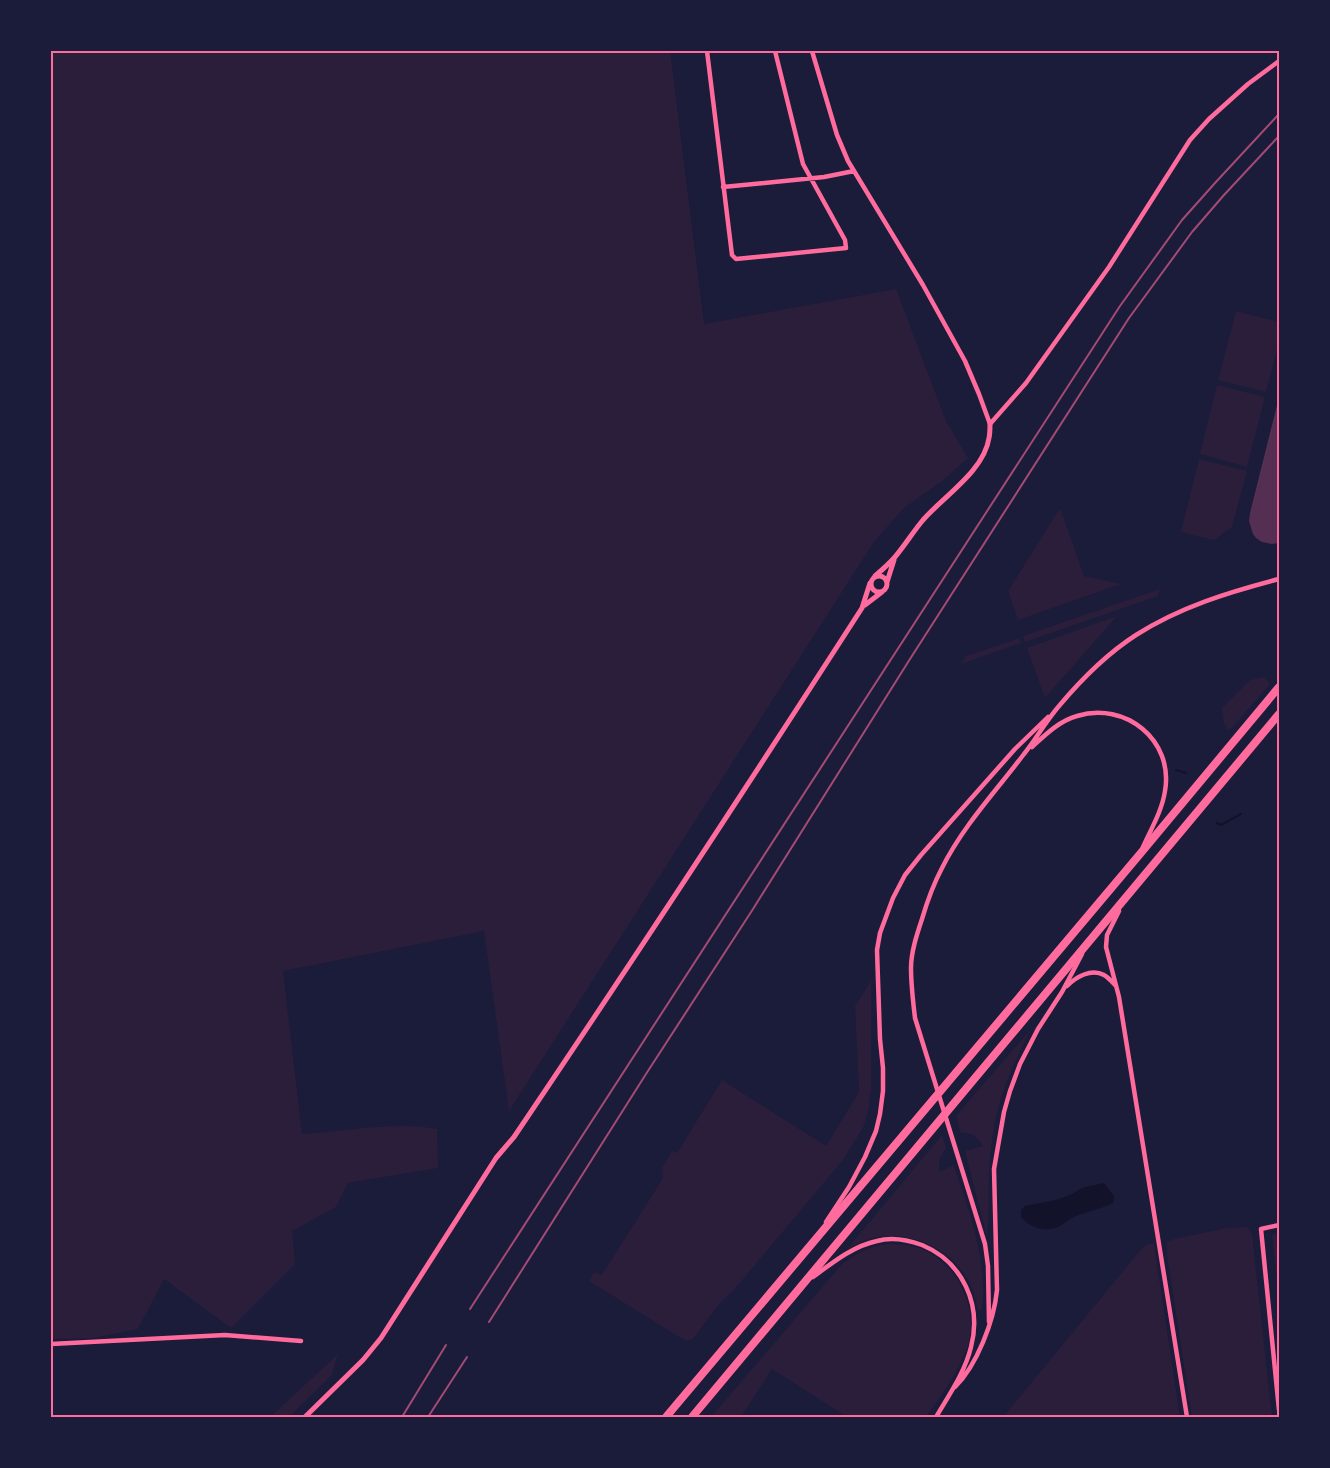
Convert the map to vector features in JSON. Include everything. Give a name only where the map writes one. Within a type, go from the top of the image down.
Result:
[{"type":"highway","points":[[666,1417],[1279,687]]},
{"type":"highway","points":[[692,1417],[1279,714]]},
{"type":"street","points":[[707,51],[732,255],[736,259],[846,248],[845,240],[803,164],[775,51]]},
{"type":"street","points":[[305,1417],[363,1360],[381,1338],[496,1158],[514,1137],[627,970],[862,608],[872,578],[896,556],[939,502],[964,480],[986,450],[990,424],[965,362],[923,285],[854,171],[837,135],[812,51]]},
{"type":"street","points":[[990,424],[1026,383],[1109,267],[1190,140],[1209,118],[1248,84],[1279,62]]},
{"type":"street","points":[[723,187],[811,179],[854,171]]},
{"type":"street","points":[[862,608],[885,589],[896,556]]},
{"type":"street","points":[[875,576],[880,575],[887,584]]},
{"type":"street","points":[[814,1242],[849,1187],[876,1131],[883,1091],[877,950],[880,933],[892,898],[905,875],[1015,749],[1084,679],[1134,636],[1166,617],[1201,602],[1279,579]]},
{"type":"street","points":[[870,583],[874,591],[882,591]]},
{"type":"street","points":[[989,1322],[989,1281],[985,1244],[915,1018],[911,965],[918,930],[930,893],[942,867],[966,829],[1058,707]]},
{"type":"street","points":[[1025,753],[1060,723],[1089,712],[1116,714],[1141,727],[1158,748],[1164,762],[1166,776],[1165,790],[1158,814],[1140,854]]},
{"type":"street","points":[[1122,902],[1107,935],[1106,947],[1119,997],[1187,1417]]},
{"type":"street","points":[[955,1387],[973,1364],[996,1302],[994,1169],[1010,1091],[1020,1064],[1038,1029],[1062,992],[1088,943]]},
{"type":"street","points":[[1062,992],[1082,975],[1094,973],[1104,975],[1116,986]]},
{"type":"street","points":[[1279,1225],[1261,1229],[1279,1410]]},
{"type":"street","points":[[803,1284],[855,1249],[879,1240],[903,1240],[915,1243],[951,1263],[967,1286],[973,1307],[972,1346],[955,1387],[936,1417]]},
{"type":"street","points":[[51,1344],[225,1335],[301,1341]]},
{"type":"shaded area","points":[[51,51],[670,51],[704,324],[896,289],[946,421],[968,458],[941,482],[904,508],[874,542],[509,1111],[484,931],[283,971],[302,1134],[403,1126],[437,1129],[438,1168],[348,1183],[336,1207],[292,1231],[295,1264],[231,1328],[164,1279],[138,1329],[93,1338],[51,1339]]},
{"type":"shaded area","points":[[1236,311],[1279,322],[1279,342],[1266,392],[1218,380]]},
{"type":"shaded area","points":[[1217,385],[1265,397],[1247,467],[1200,454]]},
{"type":"shaded area","points":[[1199,459],[1247,471],[1232,527],[1214,540],[1181,532]]},
{"type":"shaded area","points":[[1060,508],[1084,576],[1121,584],[1018,620],[1008,591]]},
{"type":"shaded area","points":[[1160,589],[1158,596],[1025,642],[1023,636]]},
{"type":"shaded area","points":[[1117,616],[1045,698],[1027,648]]},
{"type":"shaded area","points":[[1020,638],[1021,643],[961,664],[966,656]]},
{"type":"shaded area","points":[[1264,677],[1270,684],[1228,730],[1224,723],[1222,708],[1250,680]]},
{"type":"shaded area","points":[[871,981],[871,1090],[863,1128],[842,1161],[734,1290],[719,1304],[693,1339],[684,1340],[589,1281],[594,1272],[601,1275],[603,1273],[663,1178],[662,1168],[672,1151],[677,1153],[722,1080],[826,1146],[859,1092],[855,1006]]},
{"type":"shaded area","points":[[1031,1029],[1008,1080],[995,1120],[990,1160],[987,1237],[965,1151],[983,1146],[974,1136],[961,1133],[956,1116]]},
{"type":"shaded area","points":[[942,1135],[946,1148],[941,1156],[939,1168],[940,1172],[953,1165],[970,1214],[981,1262],[982,1310],[978,1310],[973,1291],[965,1275],[945,1254],[933,1246],[906,1237],[892,1236],[869,1239],[847,1249]]},
{"type":"shaded area","points":[[1104,1183],[1114,1196],[1113,1203],[1074,1217],[1060,1226],[1049,1229],[1039,1228],[1029,1224],[1021,1217],[1021,1210],[1025,1206],[1056,1200],[1082,1188]]},
{"type":"shaded area","points":[[1247,1227],[1252,1234],[1272,1417],[1192,1417],[1167,1255],[1167,1242],[1227,1228]]},
{"type":"shaded area","points":[[1279,1233],[1279,1300],[1272,1235]]},
{"type":"shaded area","points":[[886,1244],[910,1246],[932,1254],[953,1274],[967,1301],[971,1330],[965,1354],[944,1392],[926,1417],[847,1417],[772,1369],[741,1417],[711,1417],[842,1264],[862,1251]]},
{"type":"shaded area","points":[[1154,1244],[1180,1417],[1003,1417],[1143,1247]]},
{"type":"shaded area","points":[[338,1354],[332,1375],[289,1417],[270,1417]]},
{"type":"building","points":[[1278,401],[1279,543],[1272,544],[1256,538],[1249,521]]},
{"type":"waterway","points":[[1176,770],[1186,773]]},
{"type":"waterway","points":[[1217,823],[1221,825],[1241,814]]},
{"type":"railway","points":[[470,1309],[1120,306],[1182,220],[1279,114]]},
{"type":"railway","points":[[489,1322],[1129,318],[1192,232],[1279,136]]},
{"type":"railway","points":[[402,1417],[446,1345]]},
{"type":"railway","points":[[428,1417],[467,1357]]}]
